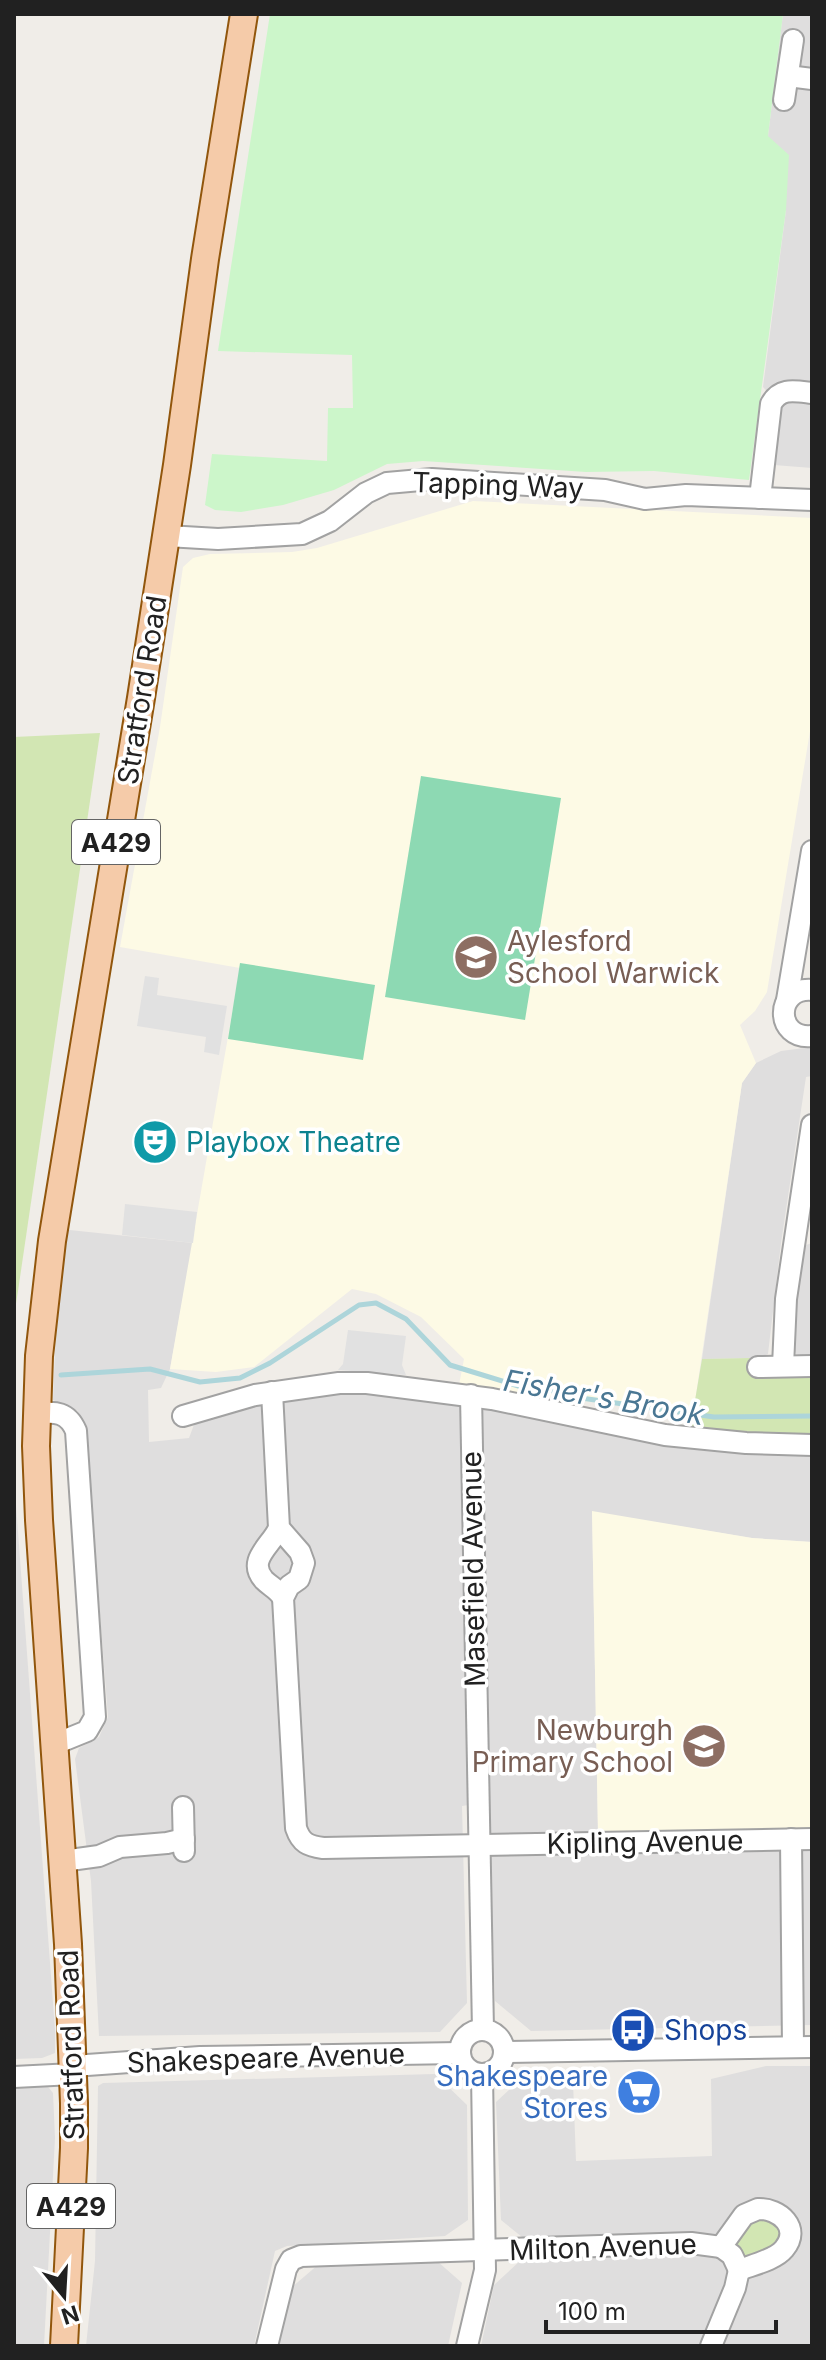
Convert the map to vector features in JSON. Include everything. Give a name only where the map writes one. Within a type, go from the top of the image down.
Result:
[{"type":"main road","name":"Stratford Road","points":[[64,2346],[74,2148],[73,2070],[63,1861],[39,1520],[37,1414],[41,1323],[167,536],[207,244],[244,14]]},
{"type":"street","points":[[784,100],[793,40]]},
{"type":"street","points":[[788,76],[812,79]]},
{"type":"street","points":[[760,498],[771,404],[775,396],[789,390],[812,393]]},
{"type":"street","name":"Tapping Way","points":[[167,536],[218,539],[302,534],[330,521],[366,493],[387,483],[405,480],[605,490],[645,499],[686,495],[812,500]]},
{"type":"street","points":[[812,851],[784,1010],[786,1024],[795,1033],[812,1036]]},
{"type":"street","points":[[798,938],[812,979]]},
{"type":"street","points":[[787,1000],[802,990],[812,990]]},
{"type":"street","points":[[783,1366],[786,1299],[804,1229],[812,1125]]},
{"type":"street","points":[[758,1367],[812,1366]]},
{"type":"street","points":[[183,1416],[272,1392],[351,1382],[471,1395],[665,1435],[746,1443],[812,1445]]},
{"type":"street","points":[[272,1392],[279,1528],[258,1562],[261,1575],[279,1590],[283,1598]]},
{"type":"street","name":"Masefield Avenue","points":[[471,1395],[483,2030]]},
{"type":"street","points":[[37,1414],[59,1413],[71,1421],[76,1431],[95,1717],[87,1731],[55,1744]]},
{"type":"street","points":[[279,1528],[300,1552],[304,1563],[299,1579],[289,1586],[283,1598]]},
{"type":"street","name":"Kipling Avenue","points":[[283,1598],[296,1828],[306,1844],[323,1848],[812,1839]]},
{"type":"street","points":[[63,1861],[99,1856],[120,1847],[167,1843],[184,1845],[183,1807]]},
{"type":"street","points":[[504,2052],[802,2047],[791,1839]]},
{"type":"street","points":[[483,2030],[497,2035],[504,2052],[496,2069],[482,2074],[468,2070],[462,2063],[460,2053],[464,2039],[473,2032],[483,2030]]},
{"type":"street","name":"Shakespeare Avenue","points":[[14,2077],[200,2057],[460,2053]]},
{"type":"street","points":[[467,2346],[485,2279],[482,2074]]},
{"type":"street","points":[[711,2346],[735,2288],[739,2270],[732,2255],[721,2247],[744,2215],[750,2212],[765,2209],[784,2216],[790,2236],[784,2251],[739,2270]]},
{"type":"street","name":"Milton Avenue","points":[[267,2346],[283,2279],[291,2260],[313,2254],[691,2243],[721,2247]]},
{"type":"shaded area","points":[[783,14],[812,14],[812,468],[774,465],[782,407],[763,387],[786,210],[768,136]]},
{"type":"shaded area","name":"Aylesford School Warwick","points":[[473,501],[812,518],[812,719],[767,992],[755,1011],[740,1025],[756,1063],[742,1083],[693,1415],[459,1385],[464,1359],[421,1317],[376,1294],[352,1289],[254,1367],[216,1372],[170,1369],[240,968],[120,947],[160,727],[183,567],[193,558],[210,554],[292,552],[317,548]]},
{"type":"shaded area","points":[[145,976],[159,978],[157,995],[227,1006],[219,1055],[204,1052],[206,1037],[137,1026]]},
{"type":"shaded area","points":[[812,1047],[812,1076],[806,1077],[768,1354],[758,1358],[702,1359],[742,1083],[756,1063],[781,1051]]},
{"type":"shaded area","points":[[125,1204],[197,1212],[193,1243],[122,1235]]},
{"type":"shaded area","points":[[60,1229],[193,1243],[170,1369],[161,1388],[148,1390],[149,1442],[189,1438],[195,1422],[236,1409],[352,1393],[445,1398],[699,1450],[812,1453],[812,1542],[752,1538],[592,1512],[598,1833],[812,1828],[812,2025],[531,2031],[495,2001],[488,1802],[462,1806],[467,2003],[440,2032],[99,2036],[91,1881],[75,1759],[79,1748],[99,1737],[108,1717],[90,1488],[78,1411],[53,1400]]},
{"type":"shaded area","points":[[812,1243],[812,1373],[810,1357],[796,1354],[792,1346],[803,1246]]},
{"type":"shaded area","points":[[348,1330],[406,1336],[402,1365],[406,1375],[338,1370],[343,1364]]},
{"type":"shaded area","points":[[14,1478],[55,2053],[42,2058],[14,2059]]},
{"type":"shaded area","name":"Newburgh Primary School","points":[[592,1511],[752,1538],[812,1542],[812,1828],[598,1833]]},
{"type":"shaded area","points":[[766,2066],[812,2066],[812,2346],[481,2346],[494,2285],[521,2260],[575,2257],[573,2236],[522,2237],[501,2220],[496,2102],[527,2073],[545,2073],[573,2082],[576,2161],[712,2156],[711,2079]]},
{"type":"shaded area","points":[[435,2074],[467,2105],[468,2220],[445,2236],[287,2246],[275,2251],[254,2346],[86,2346],[95,2261],[98,2086],[103,2083]]},
{"type":"shaded area","points":[[44,2082],[53,2093],[55,2138],[44,2346],[14,2346],[14,2083]]},
{"type":"shaded area","points":[[437,2261],[462,2283],[448,2346],[277,2346],[291,2288],[319,2264]]},
{"type":"green space","points":[[270,14],[783,14],[768,136],[789,155],[786,210],[749,480],[654,471],[586,472],[423,461],[387,464],[334,490],[283,505],[241,512],[215,510],[205,505],[212,454],[327,461],[328,408],[353,408],[352,355],[218,351]]},
{"type":"green space","points":[[100,733],[18,1291],[14,1316],[14,737]]},
{"type":"green space","points":[[421,776],[561,798],[525,1020],[385,997]]},
{"type":"green space","points":[[240,963],[375,985],[363,1060],[228,1039]]},
{"type":"green space","points":[[750,1358],[750,1374],[765,1377],[812,1373],[812,1438],[690,1430],[702,1359]]},
{"type":"green space","points":[[763,2215],[784,2230],[778,2250],[744,2259],[736,2248],[741,2232]]},
{"type":"waterway","name":"Fisher's Brook","points":[[61,1375],[150,1369],[200,1382],[240,1378],[270,1363],[359,1305],[376,1303],[406,1319],[450,1365],[528,1389],[549,1389],[560,1395],[714,1417],[812,1416]]},
{"type":"place","name":"Aylesford School Warwick","points":[[476,957]]},
{"type":"place","name":"Playbox Theatre","points":[[155,1142]]},
{"type":"place","name":"Newburgh Primary School","points":[[704,1746]]},
{"type":"place","name":"Shops","points":[[633,2030]]},
{"type":"place","name":"Shakespeare Stores","points":[[639,2092]]}]
